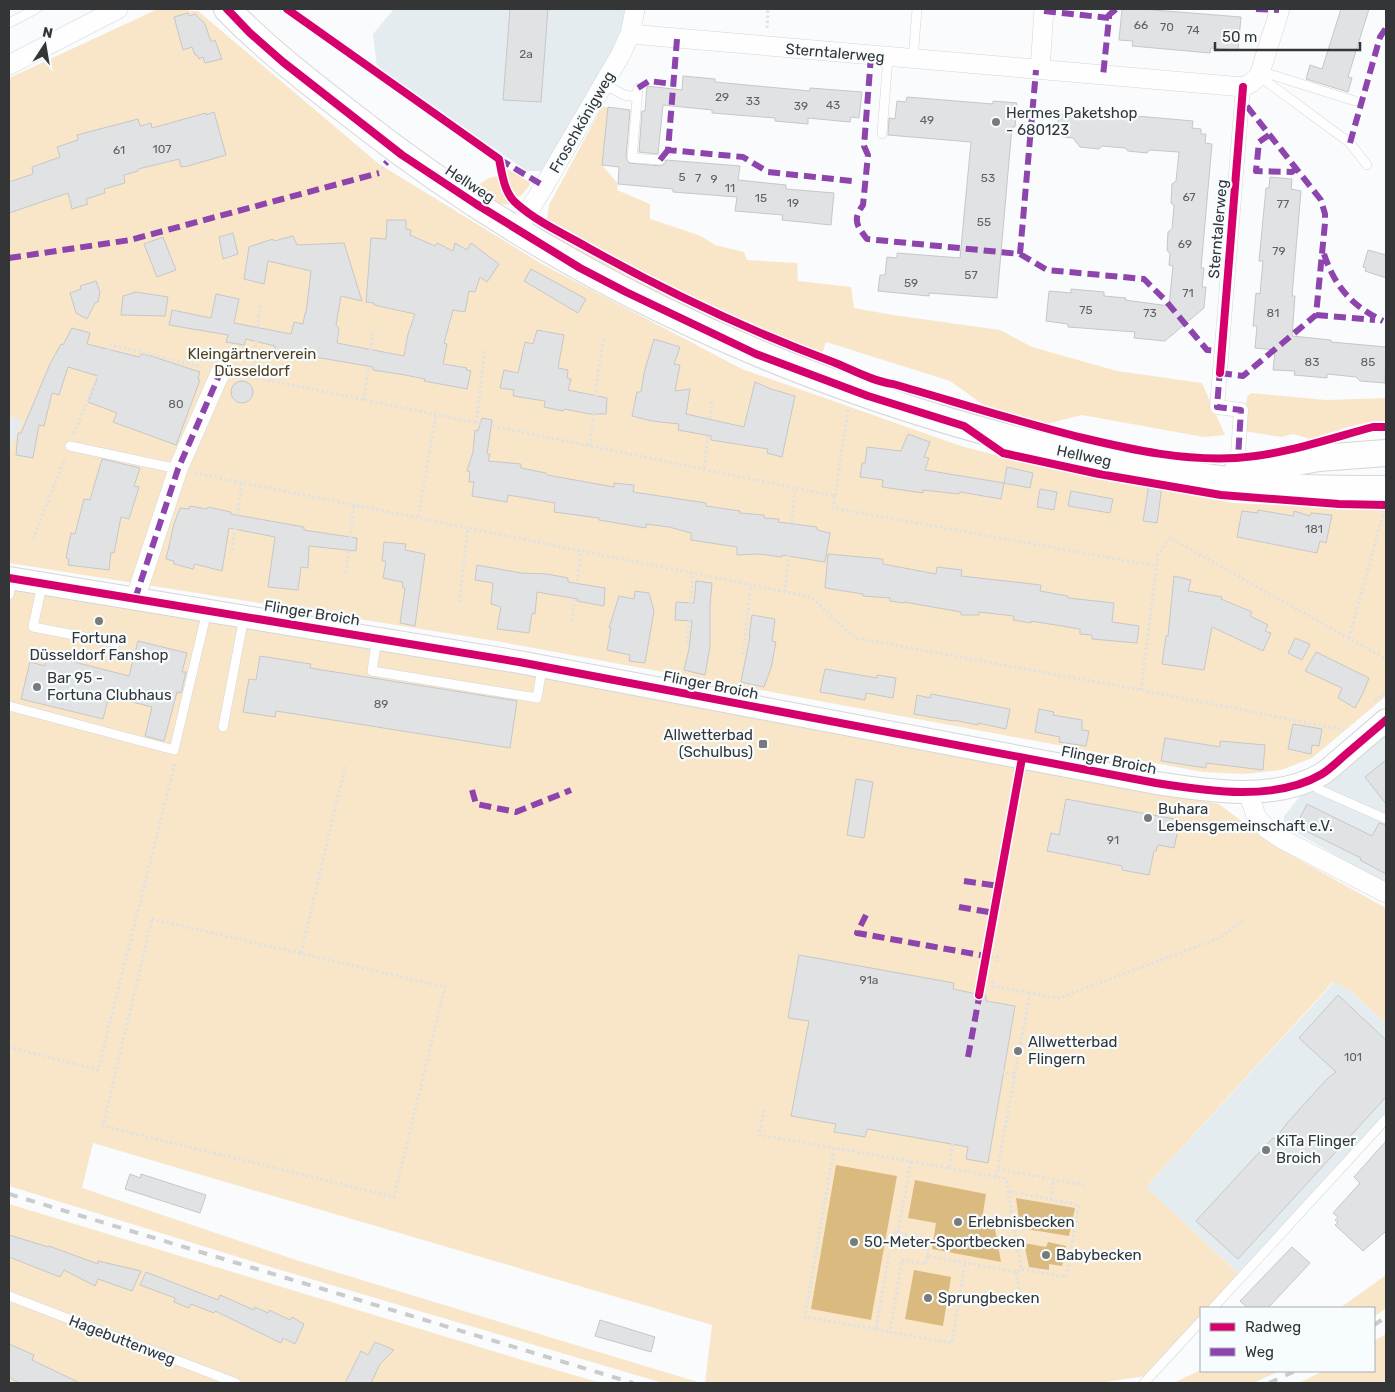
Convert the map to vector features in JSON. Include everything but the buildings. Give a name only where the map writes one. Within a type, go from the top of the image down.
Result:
[{"type":"main road","name":"Hellweg","points":[[226,9],[250,33],[284,62],[402,155],[517,230],[580,268],[626,292],[726,340],[809,375],[868,396],[972,428],[1061,452],[1141,468],[1280,487],[1386,497]]},
{"type":"main road","name":"Hellweg","points":[[1206,477],[1319,458],[1386,453]]},
{"type":"street","points":[[9,65],[118,9]]},
{"type":"street","name":"Froschkönigweg","points":[[517,230],[621,54],[630,34],[635,9]]},
{"type":"street","points":[[1040,70],[1044,9]]},
{"type":"street","points":[[1243,87],[1251,84],[1260,73],[1280,9]]},
{"type":"street","name":"Sterntalerweg","points":[[630,34],[1243,87],[1217,407],[1241,410],[1238,454]]},
{"type":"street","points":[[135,599],[178,469],[221,371]]},
{"type":"street","name":"Flinger Broich","points":[[10,584],[42,584],[542,666],[1156,783],[1203,790],[1248,792],[1286,788],[1313,779],[1324,774],[1386,720]]},
{"type":"street","points":[[1248,792],[1256,816],[1280,838],[1386,893]]},
{"type":"lane","points":[[9,23],[36,9]]},
{"type":"lane","points":[[913,59],[917,9]]},
{"type":"lane","points":[[882,134],[888,57]]},
{"type":"lane","points":[[1260,73],[1355,101]]},
{"type":"lane","points":[[1260,73],[1350,143],[1367,165]]},
{"type":"lane","points":[[604,84],[624,95],[638,93],[632,158],[660,160]]},
{"type":"lane","points":[[70,446],[178,469]]},
{"type":"lane","points":[[42,584],[33,627],[116,643]]},
{"type":"lane","points":[[9,706],[174,750],[207,610]]},
{"type":"lane","points":[[223,727],[244,617]]},
{"type":"lane","points":[[377,638],[372,671],[537,698],[542,666]]},
{"type":"lane","points":[[1313,779],[1318,789],[1386,819]]},
{"type":"lane","points":[[1214,1307],[1386,1119]]},
{"type":"lane","name":"Hagebuttenweg","points":[[9,1296],[236,1383]]},
{"type":"lane","points":[[1144,1383],[1200,1322]]},
{"type":"path","points":[[252,377],[260,304]]},
{"type":"path","points":[[364,400],[373,330]]},
{"type":"path","points":[[590,446],[604,337]]},
{"type":"path","points":[[110,345],[221,371],[835,496]]},
{"type":"path","points":[[476,423],[484,351]]},
{"type":"path","points":[[704,468],[712,400]]},
{"type":"path","points":[[847,414],[833,508],[1156,566]]},
{"type":"path","points":[[418,517],[436,415]]},
{"type":"path","points":[[178,469],[812,597],[855,638],[1343,729]]},
{"type":"path","points":[[232,550],[242,482]]},
{"type":"path","points":[[785,592],[795,488]]},
{"type":"path","points":[[1349,638],[1386,497]]},
{"type":"path","points":[[346,573],[354,504]]},
{"type":"path","points":[[459,602],[468,528]]},
{"type":"path","points":[[1141,690],[1158,554],[1170,538],[1386,659]]},
{"type":"path","points":[[572,621],[581,551]]},
{"type":"path","points":[[687,643],[693,574]]},
{"type":"path","points":[[744,655],[751,585]]},
{"type":"path","points":[[9,1047],[98,1070],[176,758],[174,750]]},
{"type":"path","points":[[301,953],[345,768]]},
{"type":"path","points":[[152,919],[301,953],[445,987],[394,1197],[102,1126],[152,919]]},
{"type":"path","points":[[993,981],[992,986],[1059,998],[1220,938],[1242,921]]},
{"type":"path","points":[[986,956],[998,957],[997,962]]},
{"type":"path","points":[[996,1177],[1030,993]]},
{"type":"path","points":[[949,1168],[968,1057]]},
{"type":"path","points":[[967,1065],[1015,1074]]},
{"type":"path","points":[[764,1110],[759,1135],[1006,1179],[1020,1269]]},
{"type":"path","points":[[834,1148],[805,1317],[952,1343],[965,1263]]},
{"type":"path","points":[[898,1233],[911,1161]]},
{"type":"path","points":[[998,1169],[1084,1185]]},
{"type":"path","points":[[1051,1199],[1054,1180]]},
{"type":"path","points":[[927,1256],[1016,1272],[1020,1269],[1066,1277],[1079,1205],[1008,1191]]},
{"type":"path","points":[[890,1245],[892,1232],[930,1238],[926,1264],[902,1260],[890,1332]]},
{"type":"path","points":[[876,1329],[889,1254]]},
{"type":"path","points":[[1016,1272],[1022,1299]]},
{"type":"shaded area","points":[[394,9],[632,9],[632,13],[549,171],[527,171],[377,68],[373,34]]},
{"type":"shaded area","points":[[9,416],[23,421],[9,451]]},
{"type":"shaded area","points":[[1386,734],[1386,884],[1283,825],[1284,816],[1303,793]]},
{"type":"shaded area","name":"KiTa Flinger Broich","points":[[1334,982],[1350,990],[1386,1024],[1386,1113],[1239,1274],[1146,1187]]},
{"type":"shaded area","name":"50-Meter-Sportbecken","points":[[836,1165],[897,1176],[871,1320],[811,1309]]},
{"type":"shaded area","name":"Erlebnisbecken","points":[[915,1180],[986,1194],[982,1220],[994,1223],[1001,1262],[932,1249],[936,1223],[908,1218]]},
{"type":"shaded area","points":[[1016,1198],[1075,1208],[1069,1236],[1020,1228]]},
{"type":"shaded area","name":"Babybecken","points":[[1048,1242],[1066,1246],[1062,1266],[1049,1264],[1049,1270],[1029,1267],[1024,1243],[1046,1247]]},
{"type":"shaded area","name":"Sprungbecken","points":[[914,1270],[951,1277],[943,1326],[905,1319]]},
{"type":"green space","name":"Kleingärtnerverein Düsseldorf","points":[[158,9],[198,11],[379,164],[542,264],[742,369],[961,446],[1042,467],[1234,503],[1386,510],[1386,696],[1312,758],[1281,770],[1244,774],[1203,772],[496,641],[9,563],[9,451],[23,421],[9,416],[9,78]]},
{"type":"green space","points":[[602,107],[608,107],[603,166],[618,184],[617,190],[650,204],[650,219],[701,236],[715,245],[744,252],[747,260],[797,263],[798,281],[851,287],[854,308],[1000,330],[1032,347],[1117,371],[1202,383],[1225,435],[1204,437],[1082,415],[1046,424],[985,406],[950,381],[826,342],[822,354],[745,324],[683,294],[547,219],[549,205]]},
{"type":"green space","points":[[504,167],[531,183],[522,195],[516,198],[510,188]]},
{"type":"green space","points":[[498,176],[505,195],[511,203],[508,205],[498,203],[475,190],[485,180]]},
{"type":"green space","points":[[544,226],[648,284],[755,334],[828,365],[826,369],[700,316],[550,236]]},
{"type":"green space","points":[[1251,393],[1326,400],[1386,398],[1386,421],[1374,421],[1348,427],[1310,439],[1293,434],[1281,437],[1244,431],[1247,397]]},
{"type":"green space","points":[[9,589],[519,671],[844,735],[1219,804],[1276,847],[1386,908],[1386,1024],[1350,990],[1333,982],[1146,1187],[1239,1274],[1208,1307],[1200,1307],[1200,1316],[1146,1376],[1099,1383],[705,1383],[712,1325],[93,1143],[82,1188],[296,1260],[701,1383],[663,1383],[267,1266],[9,1186]]},
{"type":"green space","points":[[9,1204],[522,1360],[601,1383],[9,1383]]},
{"type":"green space","points":[[1386,1275],[1386,1308],[1375,1316],[1375,1307],[1341,1307]]},
{"type":"green space","points":[[1386,1334],[1386,1383],[1299,1383],[1321,1372],[1375,1372],[1375,1340]]},
{"type":"green space","points":[[1200,1370],[1200,1372],[1278,1372],[1253,1383],[1173,1383]]},
{"type":"railway","points":[[9,1194],[633,1383]]},
{"type":"railway","points":[[1375,1324],[1386,1317]]},
{"type":"railway","points":[[1269,1383],[1293,1372]]},
{"type":"marked path","points":[[1109,18],[1109,15],[1116,9]]},
{"type":"marked path","points":[[1256,9],[1279,10]]},
{"type":"marked path","points":[[1044,11],[1109,18],[1103,76]]},
{"type":"marked path","points":[[1350,143],[1380,37],[1386,28]]},
{"type":"marked path","points":[[677,39],[668,150],[743,157],[768,172],[852,181]]},
{"type":"marked path","points":[[871,56],[864,146],[868,155],[863,205],[857,219],[858,226],[867,239],[1020,254],[1036,70]]},
{"type":"marked path","points":[[638,88],[649,81],[673,84]]},
{"type":"marked path","points":[[1220,373],[1243,376],[1316,315],[1325,223],[1325,214],[1321,200],[1242,100]]},
{"type":"marked path","points":[[1269,135],[1259,142],[1256,171],[1292,172],[1297,168]]},
{"type":"marked path","points":[[660,160],[668,150]]},
{"type":"marked path","points":[[499,159],[544,186]]},
{"type":"marked path","points":[[9,258],[130,240],[379,173]]},
{"type":"marked path","points":[[1020,254],[1047,270],[1144,279],[1166,301],[1207,350],[1221,351]]},
{"type":"marked path","points":[[1324,254],[1328,266],[1339,286],[1346,294],[1362,309],[1383,321]]},
{"type":"marked path","points":[[1316,315],[1375,320]]},
{"type":"marked path","points":[[1220,369],[1217,407],[1241,410],[1238,458]]},
{"type":"marked path","points":[[135,599],[178,469],[221,371]]},
{"type":"marked path","points":[[472,790],[476,804],[516,812],[571,790]]},
{"type":"marked path","points":[[964,881],[999,886]]},
{"type":"marked path","points":[[959,907],[994,913]]},
{"type":"marked path","points":[[866,915],[857,933],[986,956]]},
{"type":"marked path","points":[[968,1057],[980,992]]},
{"type":"cycle path","points":[[227,9],[250,33],[283,62],[402,155],[476,204],[580,268],[756,354],[868,396],[964,426],[1003,453],[1099,474],[1221,495],[1339,504],[1386,505]]},
{"type":"cycle path","points":[[287,9],[499,159],[504,183],[509,195],[524,210],[541,221],[645,279],[707,309],[769,337],[870,378],[1083,438],[1140,450],[1197,458],[1236,458],[1271,454],[1373,427],[1386,427]]},
{"type":"cycle path","points":[[1220,373],[1243,87]]},
{"type":"cycle path","points":[[9,578],[519,662],[1156,783],[1197,789],[1240,792],[1262,791],[1303,783],[1328,770],[1386,720]]},
{"type":"cycle path","points":[[979,995],[1022,758]]},
{"type":"place","name":"Hermes Paketshop - 680123","points":[[996,122]]},
{"type":"place","name":"Fortuna Düsseldorf Fanshop","points":[[99,621]]},
{"type":"place","name":"Bar 95 - Fortuna Clubhaus","points":[[37,687]]},
{"type":"place","name":"Allwetterbad (Schulbus)","points":[[763,744]]},
{"type":"place","name":"Buhara Lebensgemeinschaft e.V.","points":[[1148,818]]},
{"type":"place","name":"Allwetterbad Flingern","points":[[1018,1051]]},
{"type":"place","name":"KiTa Flinger Broich","points":[[1266,1150]]},
{"type":"place","name":"Erlebnisbecken","points":[[958,1222]]},
{"type":"place","name":"50-Meter-Sportbecken","points":[[854,1242]]},
{"type":"place","name":"Babybecken","points":[[1046,1255]]},
{"type":"place","name":"Sprungbecken","points":[[928,1298]]}]
